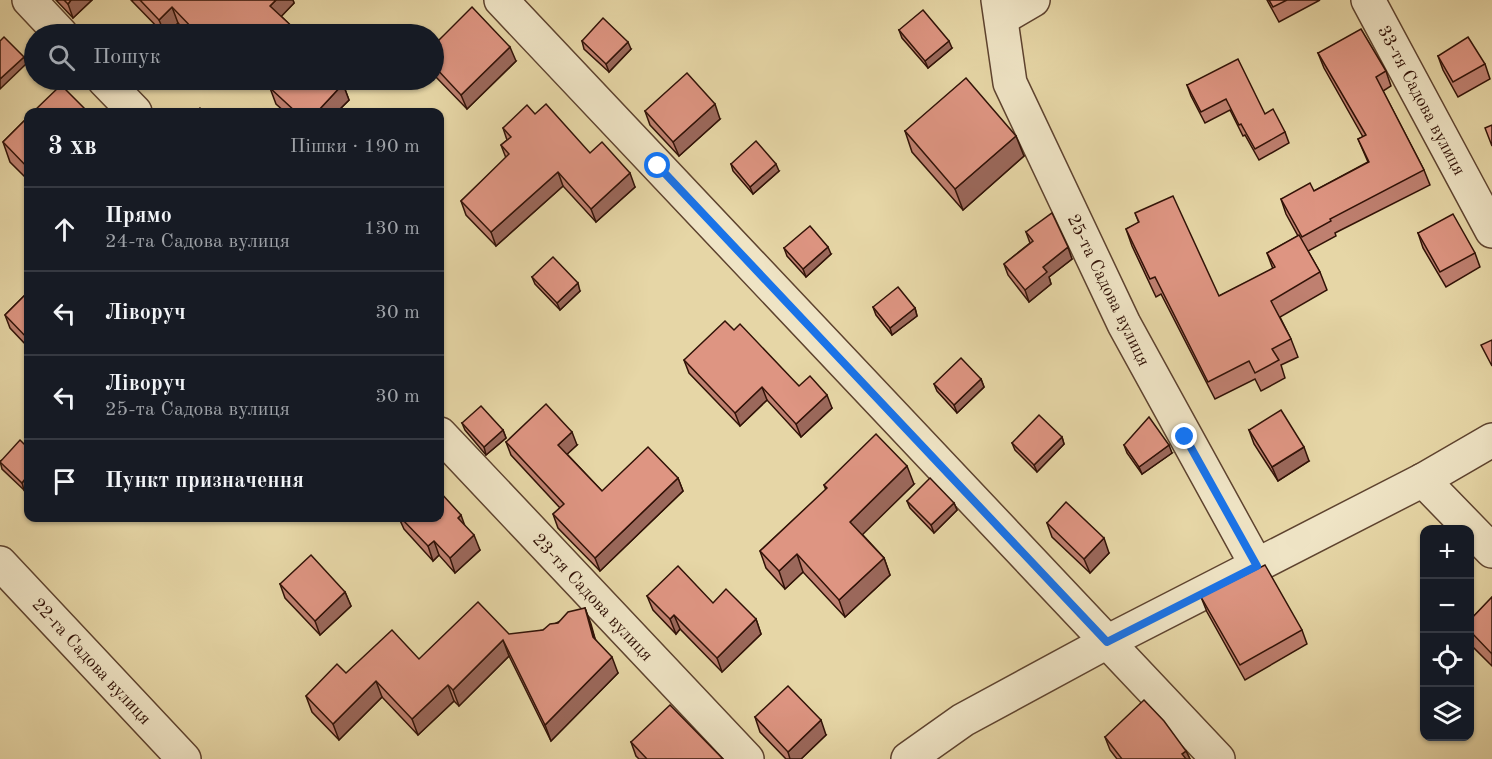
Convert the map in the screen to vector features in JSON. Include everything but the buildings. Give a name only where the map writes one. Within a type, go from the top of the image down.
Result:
[{"type":"street","points":[[29,0],[52,24]]},
{"type":"street","points":[[501,0],[1218,759]]},
{"type":"street","points":[[1000,9],[1033,0]]},
{"type":"street","name":"33-тя Садова вулиця","points":[[1368,0],[1492,231]]},
{"type":"street","name":"25-та Садова вулиця","points":[[1000,9],[1010,83],[1039,146],[1124,324],[1257,566]]},
{"type":"street","points":[[114,90],[131,108]]},
{"type":"street","name":"23-тя Садова вулиця","points":[[444,438],[747,759]]},
{"type":"street","points":[[908,759],[963,720],[1107,642],[1423,480],[1492,440]]},
{"type":"street","points":[[1423,480],[1492,551]]},
{"type":"street","name":"22-га Садова вулиця","points":[[0,563],[184,759]]},
{"type":"route","points":[[658,166],[1107,642],[1257,566],[1185,437]]}]
